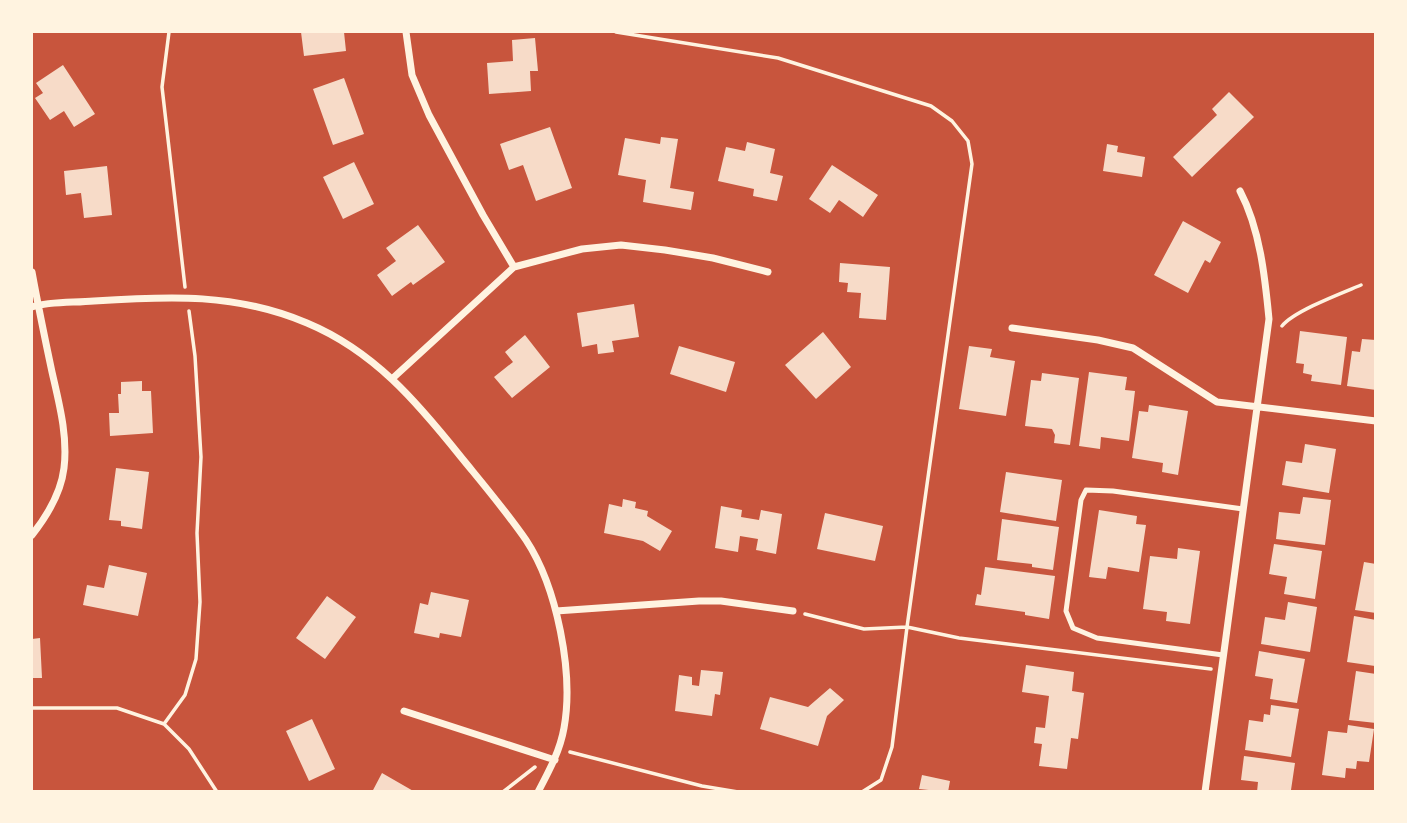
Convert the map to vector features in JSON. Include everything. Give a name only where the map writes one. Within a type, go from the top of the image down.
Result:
[{"type":"street","points":[[406,32],[412,75],[429,115],[514,267]]},
{"type":"street","points":[[1205,792],[1269,319],[1260,252],[1248,206],[1240,191]]},
{"type":"street","points":[[393,378],[514,267],[582,249],[621,245],[701,256],[768,272]]},
{"type":"street","points":[[32,272],[35,306],[65,443],[64,470],[56,495],[32,535]]},
{"type":"street","points":[[35,306],[148,297],[186,297],[227,300],[265,307],[309,324],[346,343],[393,378],[429,417],[527,542],[542,572],[556,611],[564,658],[567,701],[564,730],[555,760],[538,792]]},
{"type":"street","points":[[1012,328],[1098,340],[1133,348],[1217,402],[1376,421]]},
{"type":"street","points":[[556,611],[699,601],[722,601],[793,611]]},
{"type":"street","points":[[404,710],[555,760]]},
{"type":"lane","points":[[1223,655],[1097,638],[1073,628],[1066,611],[1077,526],[1081,500],[1086,490],[1113,491],[1243,509]]},
{"type":"path","points":[[164,724],[185,695],[196,659],[200,602],[197,533],[200,444],[195,356],[162,87],[169,32]]},
{"type":"path","points":[[616,32],[778,58],[845,78],[932,106],[952,121],[968,141],[972,164],[892,747],[881,780],[862,792]]},
{"type":"path","points":[[1267,344],[1286,321],[1362,285]]},
{"type":"path","points":[[793,611],[864,629],[907,627],[960,638],[1222,671]]},
{"type":"path","points":[[32,708],[117,708],[164,724],[189,749],[217,792]]},
{"type":"path","points":[[503,792],[558,748],[702,786],[738,792]]},
{"type":"building","points":[[301,32],[344,32],[346,51],[304,56]]},
{"type":"building","points":[[535,38],[538,71],[530,71],[531,91],[489,94],[487,63],[513,61],[512,40]]},
{"type":"building","points":[[63,65],[95,114],[74,127],[64,111],[50,120],[35,98],[43,93],[36,83]]},
{"type":"building","points":[[344,78],[364,134],[333,145],[313,89]]},
{"type":"building","points":[[1229,92],[1254,117],[1192,177],[1173,157],[1217,115],[1212,109]]},
{"type":"building","points":[[550,127],[572,188],[536,201],[523,165],[509,170],[500,144]]},
{"type":"building","points":[[661,137],[678,139],[670,188],[694,192],[691,210],[643,202],[646,180],[618,175],[625,138],[660,144]]},
{"type":"building","points":[[747,142],[775,149],[770,173],[783,176],[777,201],[753,196],[754,189],[718,181],[726,147],[745,151]]},
{"type":"building","points":[[1107,144],[1118,146],[1117,152],[1145,157],[1142,177],[1103,171]]},
{"type":"building","points":[[354,162],[374,204],[343,219],[323,177]]},
{"type":"building","points":[[832,165],[878,195],[863,217],[839,200],[830,213],[809,199]]},
{"type":"building","points":[[107,166],[112,215],[84,218],[81,193],[66,195],[64,171]]},
{"type":"building","points":[[1183,221],[1221,242],[1210,263],[1205,260],[1188,293],[1154,275]]},
{"type":"building","points":[[418,225],[445,262],[392,296],[377,275],[396,261],[386,248]]},
{"type":"building","points":[[840,263],[890,267],[886,320],[859,318],[861,293],[847,292],[848,283],[839,282]]},
{"type":"building","points":[[634,304],[639,337],[612,341],[614,352],[598,354],[597,344],[582,347],[577,313]]},
{"type":"building","points":[[1300,331],[1347,337],[1341,385],[1311,381],[1312,375],[1303,373],[1304,364],[1296,363]]},
{"type":"building","points":[[823,332],[851,367],[816,399],[785,365]]},
{"type":"building","points":[[525,335],[550,367],[512,398],[494,377],[513,362],[505,352]]},
{"type":"building","points":[[1362,339],[1376,340],[1376,390],[1347,386],[1352,351],[1360,352]]},
{"type":"building","points":[[679,346],[735,362],[726,392],[670,374]]},
{"type":"building","points":[[969,346],[992,349],[990,357],[1015,361],[1006,416],[959,409]]},
{"type":"building","points":[[1089,372],[1127,377],[1125,390],[1135,391],[1129,441],[1101,437],[1100,449],[1079,446]]},
{"type":"building","points":[[1042,373],[1079,378],[1070,445],[1054,443],[1055,435],[1052,429],[1025,426],[1031,380],[1041,381]]},
{"type":"building","points":[[142,381],[142,391],[151,391],[153,433],[110,436],[109,413],[119,413],[118,394],[121,394],[121,382]]},
{"type":"building","points":[[1149,405],[1188,411],[1178,475],[1162,472],[1163,463],[1132,458],[1139,411],[1148,412]]},
{"type":"building","points":[[1305,444],[1336,449],[1329,493],[1282,485],[1286,461],[1302,463]]},
{"type":"building","points":[[116,468],[149,472],[142,529],[121,526],[121,521],[109,520]]},
{"type":"building","points":[[1006,472],[1062,480],[1056,521],[1000,512]]},
{"type":"building","points":[[1303,497],[1331,500],[1325,545],[1276,539],[1279,512],[1300,514]]},
{"type":"building","points":[[623,499],[636,502],[635,508],[648,511],[647,516],[672,531],[660,551],[643,541],[604,533],[609,504],[622,507]]},
{"type":"building","points":[[721,506],[742,510],[741,517],[759,520],[761,510],[782,514],[776,554],[756,550],[758,539],[740,536],[738,552],[715,548]]},
{"type":"building","points":[[1099,510],[1137,516],[1136,524],[1146,525],[1139,572],[1108,567],[1106,579],[1089,577]]},
{"type":"building","points":[[825,513],[883,526],[875,561],[817,549]]},
{"type":"building","points":[[1002,519],[1059,527],[1053,570],[1032,567],[1032,564],[997,560]]},
{"type":"building","points":[[1274,544],[1322,551],[1315,599],[1284,594],[1287,577],[1269,574]]},
{"type":"building","points":[[1178,548],[1200,551],[1190,624],[1166,621],[1167,612],[1143,609],[1150,556],[1177,559]]},
{"type":"building","points":[[1364,562],[1376,564],[1376,613],[1355,610]]},
{"type":"building","points":[[109,565],[147,573],[138,616],[83,605],[87,585],[104,588]]},
{"type":"building","points":[[985,567],[1055,576],[1049,619],[1025,615],[1025,612],[975,605],[977,594],[981,595]]},
{"type":"building","points":[[431,592],[469,600],[461,637],[440,633],[439,638],[414,633],[420,603],[428,605]]},
{"type":"building","points":[[327,596],[356,617],[325,659],[296,638]]},
{"type":"building","points":[[1288,602],[1317,607],[1310,652],[1261,644],[1265,617],[1285,620]]},
{"type":"building","points":[[1354,616],[1376,620],[1375,666],[1347,662]]},
{"type":"building","points":[[40,638],[42,678],[32,678],[32,639]]},
{"type":"building","points":[[1259,651],[1305,659],[1297,703],[1270,699],[1273,679],[1255,676]]},
{"type":"building","points":[[1026,665],[1074,672],[1072,691],[1084,693],[1078,739],[1071,738],[1067,769],[1039,766],[1042,744],[1034,743],[1036,727],[1045,728],[1049,696],[1022,692]]},
{"type":"building","points":[[701,670],[723,672],[720,695],[715,694],[712,716],[675,711],[679,675],[692,677],[692,685],[699,686]]},
{"type":"building","points":[[1356,671],[1376,674],[1376,723],[1349,720]]},
{"type":"building","points":[[830,688],[844,700],[827,716],[818,746],[760,729],[770,697],[808,707]]},
{"type":"building","points":[[1271,705],[1299,709],[1291,757],[1245,750],[1249,720],[1263,722],[1264,714],[1270,715]]},
{"type":"building","points":[[312,719],[335,769],[309,781],[286,731]]},
{"type":"building","points":[[1348,725],[1374,729],[1369,762],[1357,761],[1356,769],[1346,768],[1345,778],[1322,775],[1328,731],[1347,733]]},
{"type":"building","points":[[1244,756],[1295,763],[1291,790],[1257,792],[1258,782],[1241,780]]},
{"type":"building","points":[[382,773],[415,792],[372,792]]},
{"type":"building","points":[[922,775],[950,781],[948,792],[919,789]]}]
